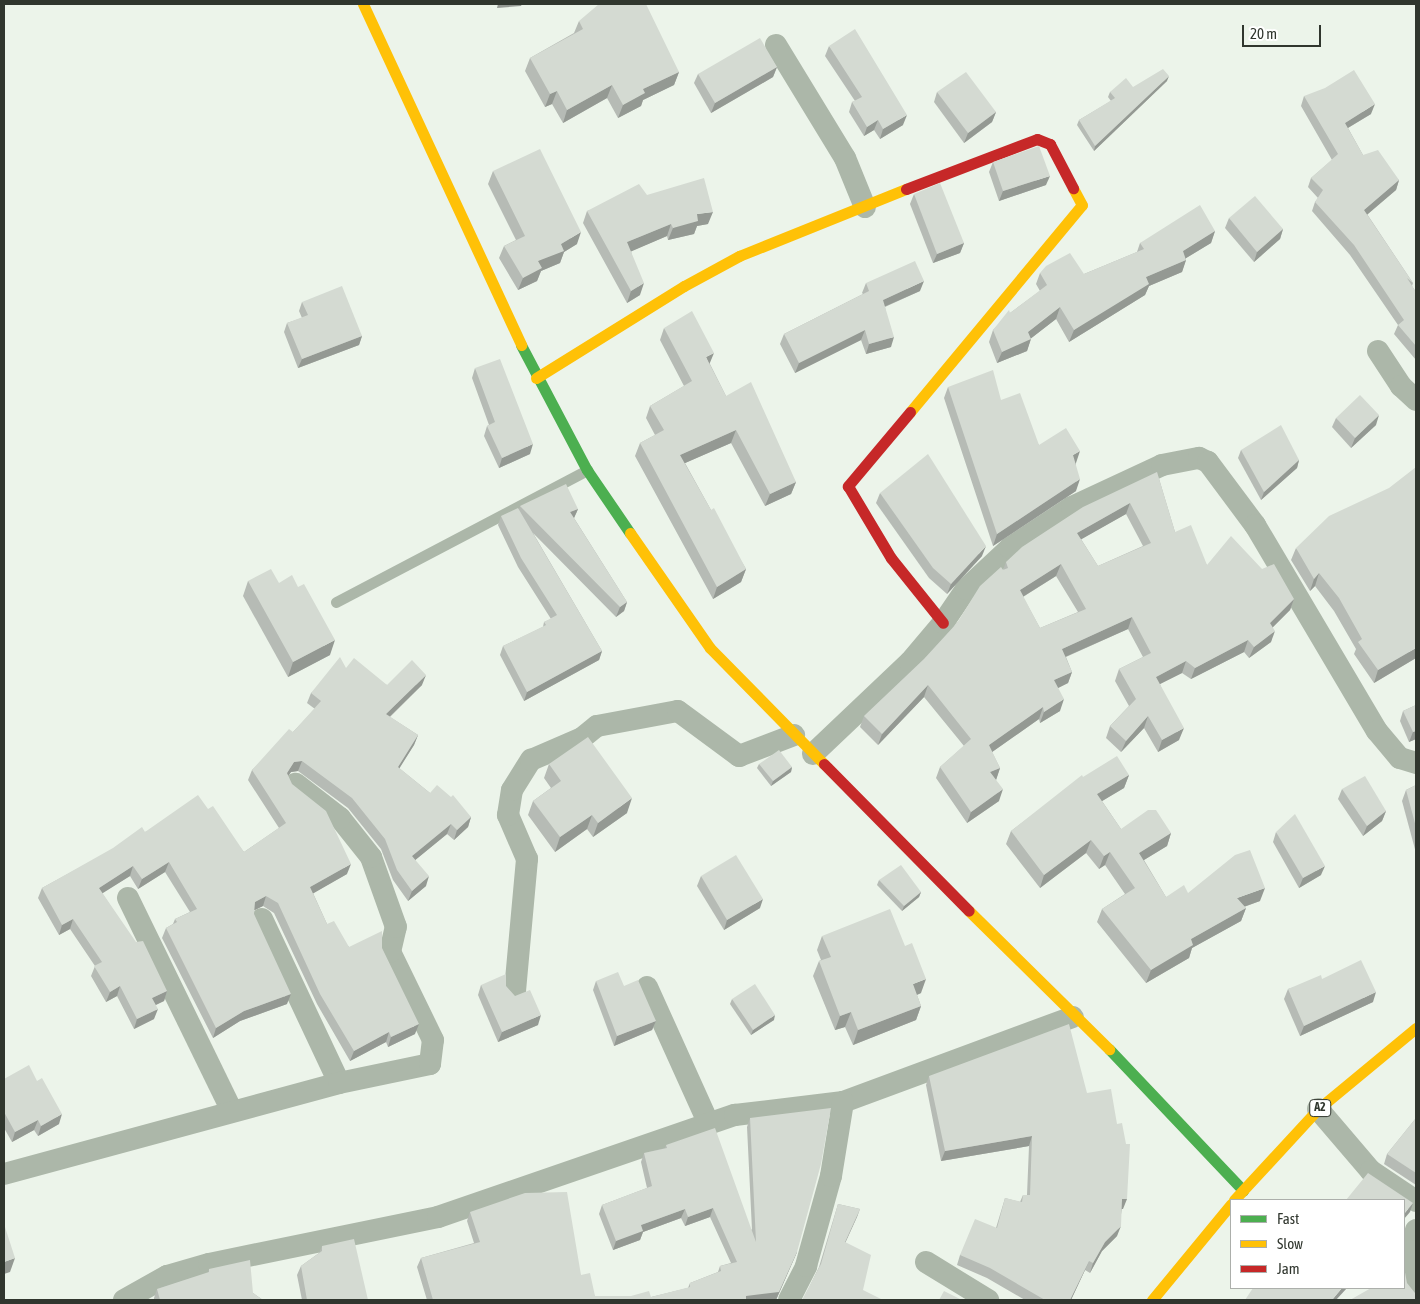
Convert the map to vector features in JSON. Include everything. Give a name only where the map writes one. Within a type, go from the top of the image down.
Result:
[{"type":"street","points":[[363,4],[536,378],[587,470],[710,648],[1073,1017],[1122,1062],[1243,1190]]},
{"type":"street","points":[[776,45],[845,158],[865,207]]},
{"type":"street","points":[[536,378],[684,286],[739,256],[787,235],[865,207],[1037,139],[1050,144],[1082,205],[848,486],[891,558],[943,623]]},
{"type":"street","points":[[1378,350],[1401,386],[1416,400]]},
{"type":"street","points":[[813,754],[910,662],[943,623],[966,589],[1010,548],[1072,506],[1162,465],[1199,458],[1208,462],[1255,525],[1377,731],[1400,758],[1416,763]]},
{"type":"street","points":[[515,991],[527,859],[508,815],[512,790],[531,760],[582,738],[597,726],[678,711],[739,756],[794,735]]},
{"type":"street","points":[[4,1174],[339,1083],[430,1064],[433,1040],[390,952],[396,927],[371,857],[340,818],[296,784]]},
{"type":"street","points":[[128,898],[232,1111]]},
{"type":"street","points":[[262,919],[339,1083]]},
{"type":"street","points":[[647,987],[709,1124]]},
{"type":"street","points":[[124,1300],[167,1276],[438,1217],[735,1115],[843,1102],[1073,1017]]},
{"type":"street","name":"A2","points":[[1235,1199],[1318,1109],[1416,1028]]},
{"type":"street","points":[[789,1300],[806,1266],[831,1176],[843,1102]]},
{"type":"street","points":[[1318,1109],[1371,1171],[1416,1201]]},
{"type":"street","points":[[1152,1300],[1230,1205]]},
{"type":"street","points":[[1416,1230],[1410,1251],[1416,1290]]},
{"type":"street","points":[[926,1262],[988,1300]]},
{"type":"lane","points":[[336,602],[587,470]]},
{"type":"building","points":[[599,4],[646,4],[679,72],[643,89],[645,93],[623,105],[612,85],[567,110],[557,91],[550,94],[530,58],[583,29],[579,21]]},
{"type":"building","points":[[855,29],[907,115],[883,129],[878,120],[867,127],[852,102],[862,97],[829,46]]},
{"type":"building","points":[[760,38],[777,67],[715,103],[698,74]]},
{"type":"building","points":[[1163,69],[1169,76],[1095,146],[1079,120],[1115,98],[1110,92],[1126,78],[1133,87]]},
{"type":"building","points":[[1354,70],[1375,104],[1345,123],[1363,155],[1378,150],[1399,180],[1364,210],[1413,283],[1407,278],[1416,292],[1416,346],[1398,325],[1404,320],[1354,245],[1315,202],[1323,190],[1311,178],[1338,154],[1304,96],[1325,88]]},
{"type":"building","points":[[966,72],[996,112],[968,133],[937,92]]},
{"type":"building","points":[[1039,146],[1050,176],[1003,191],[993,162]]},
{"type":"building","points":[[540,149],[581,232],[561,244],[564,251],[538,261],[542,268],[523,278],[504,246],[525,236],[493,171]]},
{"type":"building","points":[[704,178],[713,212],[697,214],[698,221],[673,228],[671,224],[627,242],[644,283],[631,291],[587,211],[639,184],[647,195]]},
{"type":"building","points":[[940,183],[964,243],[937,254],[914,194]]},
{"type":"building","points":[[1255,196],[1283,229],[1257,252],[1229,218]]},
{"type":"building","points":[[1200,205],[1215,231],[1183,251],[1186,260],[1146,277],[1149,284],[1074,330],[1060,307],[1028,332],[1031,339],[1002,352],[993,330],[1009,310],[1010,313],[1047,285],[1040,273],[1046,266],[1070,253],[1084,274],[1144,249],[1140,243]]},
{"type":"building","points":[[915,261],[924,281],[883,300],[894,337],[869,344],[865,330],[799,363],[784,334],[869,291],[866,283]]},
{"type":"building","points":[[342,286],[362,336],[302,359],[287,323],[308,315],[302,302]]},
{"type":"building","points":[[692,311],[714,353],[706,357],[726,396],[751,382],[796,482],[770,494],[736,430],[680,455],[711,510],[714,508],[746,569],[717,587],[640,443],[664,430],[650,406],[692,381],[664,328]]},
{"type":"building","points":[[500,359],[533,444],[502,458],[487,426],[495,422],[475,368]]},
{"type":"building","points":[[993,370],[1001,400],[1020,393],[1039,445],[1066,428],[1080,451],[1073,455],[1080,479],[997,534],[948,387]]},
{"type":"building","points":[[1360,395],[1379,415],[1355,438],[1336,418]]},
{"type":"building","points":[[1281,425],[1299,460],[1264,492],[1241,450]]},
{"type":"building","points":[[928,454],[986,546],[951,584],[933,568],[880,493]]},
{"type":"building","points":[[1416,467],[1416,648],[1378,670],[1358,642],[1362,639],[1339,598],[1319,573],[1314,579],[1296,548],[1329,516],[1389,488]]},
{"type":"building","points":[[1157,472],[1175,532],[1191,525],[1207,565],[1231,536],[1262,569],[1274,564],[1294,599],[1270,623],[1275,631],[1254,647],[1248,640],[1195,668],[1186,661],[1156,677],[1184,728],[1162,740],[1148,716],[1126,741],[1110,726],[1136,699],[1119,669],[1151,653],[1132,617],[1062,649],[1072,672],[1054,680],[1064,699],[1044,712],[1043,707],[989,745],[1000,768],[990,772],[1003,789],[971,812],[940,767],[971,739],[928,685],[882,734],[864,716],[924,659],[957,623],[980,586],[1001,567],[1003,570],[1008,568],[1006,562],[1022,547],[1083,507]],"holes":[[[1130,503],[1151,543],[1098,566],[1077,533]],[[1061,564],[1086,609],[1040,628],[1020,590]]]},
{"type":"building","points":[[566,484],[578,509],[570,512],[627,602],[620,607],[520,506]]},
{"type":"building","points":[[518,508],[602,651],[527,692],[503,646],[546,625],[544,622],[557,615],[521,558],[501,516]]},
{"type":"building","points":[[271,569],[279,583],[292,575],[298,587],[304,584],[335,640],[293,662],[248,581]]},
{"type":"building","points":[[340,657],[346,668],[354,658],[387,685],[412,660],[426,675],[386,714],[418,735],[398,767],[430,793],[437,785],[451,797],[453,795],[471,817],[457,830],[451,824],[412,856],[429,876],[412,891],[397,870],[385,839],[352,798],[302,761],[294,762],[287,773],[292,784],[326,811],[351,864],[310,887],[327,924],[334,921],[349,947],[382,931],[382,948],[419,1024],[391,1037],[389,1032],[354,1051],[320,994],[278,903],[266,896],[255,902],[254,914],[291,994],[244,1011],[216,1028],[166,928],[177,922],[175,919],[197,909],[169,862],[142,879],[133,866],[99,888],[136,942],[143,941],[167,991],[152,998],[158,1009],[137,1019],[120,986],[110,992],[94,966],[102,962],[73,919],[62,925],[42,888],[113,848],[142,827],[145,832],[198,795],[208,809],[213,806],[244,852],[286,823],[252,770],[289,729],[293,732],[321,701],[311,693]]},
{"type":"building","points":[[1416,705],[1416,731],[1413,732],[1403,711]]},
{"type":"building","points":[[588,737],[632,798],[598,823],[592,815],[560,837],[533,801],[561,781],[549,764]]},
{"type":"building","points":[[779,750],[792,767],[773,781],[759,764]]},
{"type":"building","points":[[1117,756],[1129,775],[1097,794],[1121,829],[1148,810],[1156,810],[1171,833],[1139,853],[1166,897],[1184,885],[1188,893],[1235,855],[1250,850],[1265,888],[1237,898],[1246,908],[1191,939],[1193,945],[1151,970],[1102,909],[1135,888],[1110,852],[1104,856],[1091,840],[1044,875],[1011,831],[1082,775],[1083,777]]},
{"type":"building","points":[[1365,776],[1386,811],[1367,826],[1342,789]]},
{"type":"building","points":[[1416,785],[1416,827],[1406,790]]},
{"type":"building","points":[[1295,814],[1325,866],[1303,878],[1276,832]]},
{"type":"building","points":[[736,855],[763,899],[727,920],[701,876]]},
{"type":"building","points":[[901,865],[921,892],[904,906],[879,880]]},
{"type":"building","points":[[890,909],[905,946],[912,943],[926,979],[913,984],[921,1006],[858,1030],[851,1012],[840,1016],[819,961],[831,957],[822,936]]},
{"type":"building","points":[[1361,960],[1376,992],[1304,1026],[1288,989],[1321,975],[1322,979]]},
{"type":"building","points":[[618,972],[624,986],[638,980],[656,1021],[617,1036],[596,981]]},
{"type":"building","points":[[506,974],[506,986],[515,996],[530,990],[541,1015],[502,1032],[481,985]]},
{"type":"building","points":[[755,984],[775,1015],[753,1030],[732,999]]},
{"type":"building","points":[[1069,1024],[1087,1093],[1111,1089],[1117,1124],[1122,1123],[1126,1144],[1130,1144],[1127,1199],[1122,1199],[1121,1226],[1105,1242],[1093,1263],[1089,1261],[1070,1300],[1045,1300],[990,1268],[960,1255],[975,1219],[997,1228],[1005,1198],[1022,1202],[1023,1195],[1030,1195],[1032,1136],[945,1151],[929,1076]]},
{"type":"building","points":[[29,1065],[37,1081],[42,1078],[62,1114],[41,1126],[38,1120],[15,1132],[4,1112],[4,1079]]},
{"type":"building","points":[[831,1108],[821,1164],[797,1252],[779,1292],[746,1296],[746,1300],[433,1300],[421,1258],[480,1242],[470,1212],[525,1193],[567,1192],[581,1275],[590,1273],[595,1296],[631,1296],[649,1291],[651,1297],[690,1287],[690,1283],[721,1271],[720,1266],[737,1262],[713,1208],[688,1217],[685,1209],[641,1225],[643,1231],[616,1241],[602,1205],[652,1186],[644,1153],[667,1148],[666,1145],[715,1128],[756,1242],[750,1118]]},
{"type":"building","points":[[1416,1118],[1416,1173],[1387,1154]]},
{"type":"building","points":[[1368,1173],[1413,1203],[1405,1213],[1405,1199],[1347,1199]]},
{"type":"building","points":[[838,1204],[860,1209],[845,1242],[871,1255],[863,1290],[883,1300],[802,1300],[821,1264]]},
{"type":"building","points":[[4,1224],[15,1258],[4,1262]]},
{"type":"building","points":[[354,1239],[368,1300],[307,1300],[301,1266],[322,1251],[322,1246]]},
{"type":"building","points":[[250,1260],[253,1293],[263,1300],[160,1300],[157,1289],[209,1272],[209,1269]]},
{"type":"building","points":[[1405,1272],[1407,1283],[1416,1293],[1416,1300],[1350,1300],[1369,1289],[1405,1289]]},
{"type":"building","points":[[1252,1289],[1341,1289],[1332,1300],[1245,1300]]},
{"type":"building","points":[[944,1291],[962,1300],[939,1300]]},
{"type":"traffic: fast","points":[[521,345],[587,470],[630,533]]},
{"type":"traffic: fast","points":[[1109,1049],[1243,1190]]},
{"type":"traffic: slow","points":[[363,4],[521,345]]},
{"type":"traffic: slow","points":[[910,412],[1082,205],[1073,188]]},
{"type":"traffic: slow","points":[[536,378],[684,286],[739,256],[906,189]]},
{"type":"traffic: slow","points":[[630,533],[710,648],[824,764]]},
{"type":"traffic: slow","points":[[969,911],[1109,1049]]},
{"type":"traffic: slow","points":[[1235,1199],[1318,1109],[1416,1028]]},
{"type":"traffic: slow","points":[[1152,1300],[1230,1205]]},
{"type":"traffic: jam","points":[[906,189],[1037,139],[1050,144],[1073,188]]},
{"type":"traffic: jam","points":[[910,412],[848,486],[891,558],[943,623]]},
{"type":"traffic: jam","points":[[824,764],[969,911]]}]
